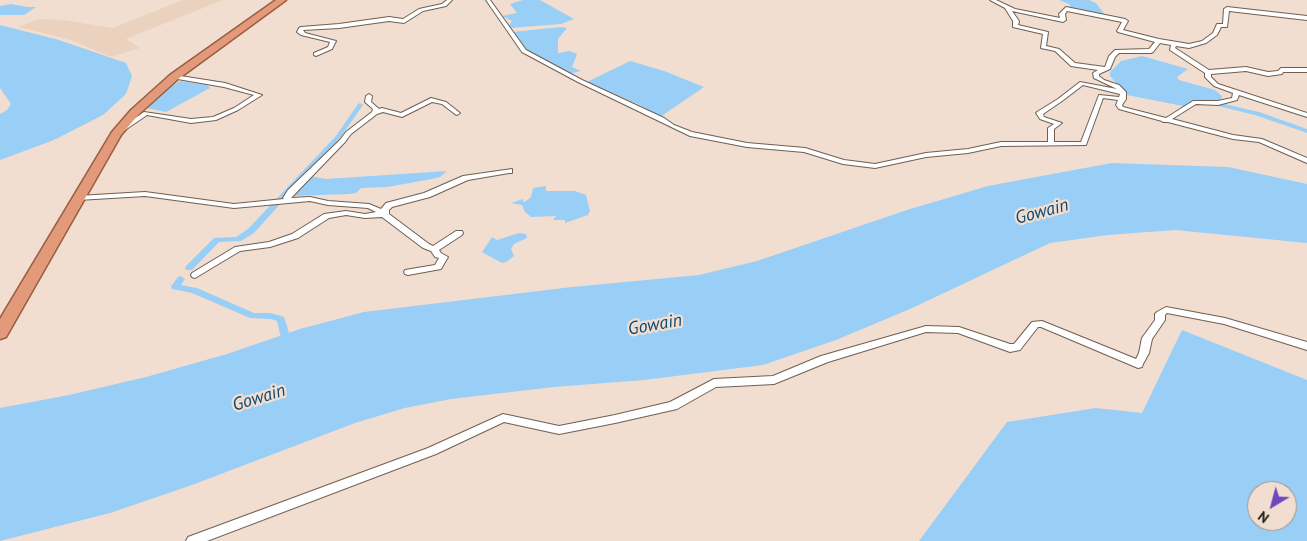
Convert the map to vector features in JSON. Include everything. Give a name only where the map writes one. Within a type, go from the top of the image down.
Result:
[{"type":"highway","points":[[0,334],[116,134],[135,112],[174,77],[282,0]]},
{"type":"street","points":[[316,54],[330,48],[333,41],[303,34],[300,32],[301,29],[389,19],[406,21],[421,10],[444,5],[450,0]]},
{"type":"street","points":[[488,0],[524,51],[580,81],[690,134],[747,145],[805,150],[843,162],[875,166],[926,155],[968,152],[1001,144],[1084,144],[1101,96],[1124,96]]},
{"type":"street","points":[[992,0],[1007,7],[1063,20],[1062,14],[1066,9],[1125,21],[1120,31],[1174,45],[1189,46],[1211,39],[1220,25],[1225,26],[1227,9],[1306,18]]},
{"type":"street","points":[[1007,7],[1016,21],[1015,26],[1046,33],[1043,47],[1057,50],[1073,65],[1106,69]]},
{"type":"street","points":[[1124,96],[1096,77],[1096,73],[1106,69],[1117,50],[1151,51],[1159,41]]},
{"type":"street","points":[[1174,45],[1172,49],[1208,72],[1246,69],[1268,74],[1280,73],[1281,70],[1307,70]]},
{"type":"street","points":[[1208,72],[1208,77],[1216,85],[1307,115]]},
{"type":"street","points":[[116,134],[146,113],[191,121],[203,121],[224,115],[259,95],[225,85],[174,77]]},
{"type":"street","points":[[1051,144],[1051,128],[1059,123],[1042,118],[1039,113],[1082,83],[1124,96]]},
{"type":"street","points":[[1165,120],[1195,102],[1218,103],[1235,99],[1236,93]]},
{"type":"street","points":[[369,96],[368,102],[376,109],[374,114]]},
{"type":"street","points":[[1124,96],[1119,105],[1121,108],[1233,137],[1260,140],[1307,161]]},
{"type":"street","points":[[280,202],[343,141],[348,133],[374,114],[382,110],[402,115],[431,100],[444,103],[457,113]]},
{"type":"street","points":[[385,214],[385,209],[389,205],[427,194],[466,178],[509,171]]},
{"type":"street","points":[[78,198],[145,194],[234,206],[310,199],[328,203],[363,206],[385,214],[403,229],[434,249],[438,255],[444,257],[438,268],[408,272]]},
{"type":"street","points":[[195,275],[238,249],[295,236],[327,216],[346,213],[365,216],[385,214]]},
{"type":"street","points":[[434,249],[459,233]]},
{"type":"street","points":[[192,541],[432,451],[503,418],[558,430],[673,406],[714,383],[774,380],[825,359],[926,328],[959,330],[1010,348],[1017,347],[1035,324],[1042,324],[1138,364],[1144,353],[1147,338],[1160,320],[1160,314],[1166,310],[1225,321],[1307,346]]},
{"type":"shaded area","points":[[183,0],[223,0],[126,39],[140,48],[111,57],[71,40],[19,27],[38,19],[63,20],[113,28]]},
{"type":"water","points":[[523,0],[540,0],[574,19],[561,24],[510,28],[509,25],[512,21],[502,16],[517,13],[510,4]]},
{"type":"water","points":[[1059,0],[1089,0],[1096,3],[1105,15],[1071,8],[1069,4]]},
{"type":"water","points":[[11,4],[36,7],[24,15],[0,15],[0,6]]},
{"type":"water","points":[[0,25],[59,40],[126,63],[132,76],[126,94],[103,115],[54,140],[0,160],[0,114],[7,110],[11,104],[0,88]]},
{"type":"water","points":[[567,28],[558,39],[558,53],[569,51],[577,54],[572,67],[581,71],[569,74],[525,50],[512,32]]},
{"type":"water","points":[[1142,56],[1188,69],[1177,77],[1179,80],[1215,90],[1222,96],[1220,105],[1183,106],[1127,95],[1110,76],[1110,72],[1121,61]]},
{"type":"water","points":[[630,61],[664,71],[704,87],[660,117],[640,105],[587,82]]},
{"type":"water","points":[[180,81],[207,85],[210,88],[166,112],[147,108],[149,101]]},
{"type":"water","name":"Gowain","points":[[1112,163],[1228,167],[1307,184],[1307,243],[1175,230],[1108,235],[1050,243],[910,309],[836,340],[763,365],[644,380],[554,387],[451,399],[405,408],[355,423],[192,485],[110,513],[0,541],[0,408],[69,395],[146,377],[227,354],[300,329],[364,312],[572,287],[699,275],[757,261],[907,210],[988,186]]},
{"type":"water","points":[[447,171],[440,177],[432,179],[387,187],[361,188],[356,193],[291,196],[310,176],[326,179]]},
{"type":"water","points":[[546,186],[546,191],[575,191],[586,195],[590,211],[588,215],[565,223],[565,220],[553,220],[556,216],[531,217],[525,212],[522,205],[511,203],[523,199],[523,202],[526,201],[531,197],[533,188]]},
{"type":"water","points":[[519,233],[526,234],[527,238],[514,244],[511,249],[514,256],[506,262],[502,263],[482,252],[492,237],[497,240]]},
{"type":"water","points":[[1182,330],[1307,380],[1307,541],[919,541],[1007,422],[1096,408],[1142,413]]},
{"type":"waterway","points":[[189,268],[217,240],[238,239],[251,231],[338,137],[360,105]]},
{"type":"waterway","points":[[1220,105],[1257,113],[1307,131]]},
{"type":"waterway","points":[[181,279],[175,287],[194,290],[253,316],[271,316],[281,319],[287,342],[286,346]]}]
